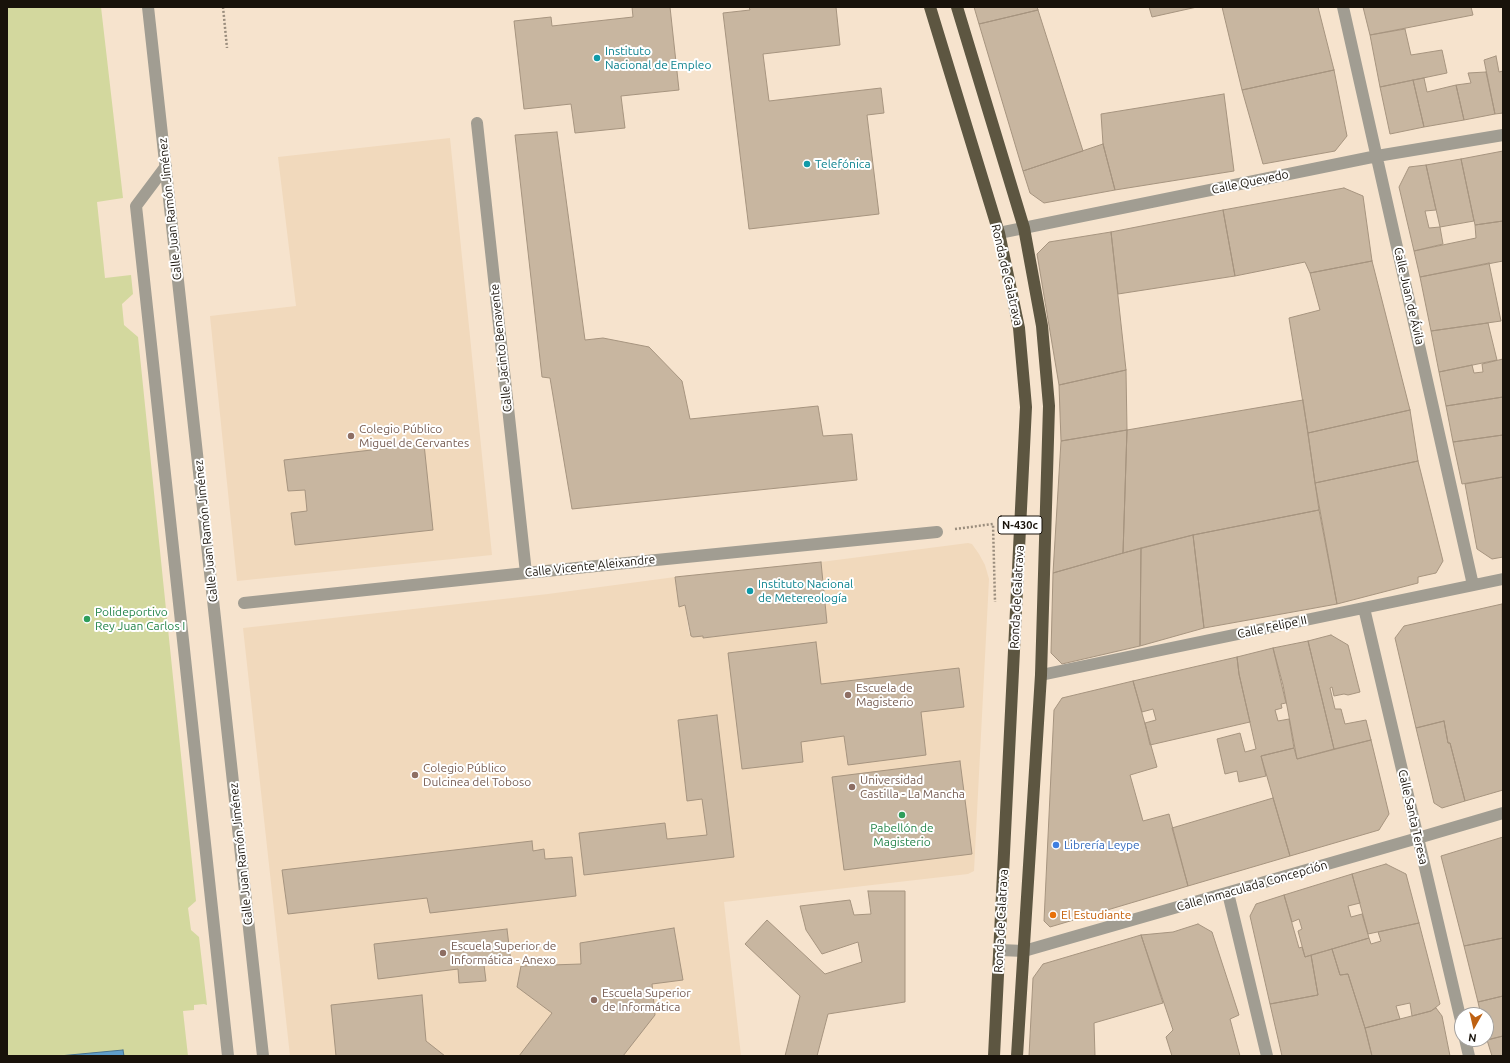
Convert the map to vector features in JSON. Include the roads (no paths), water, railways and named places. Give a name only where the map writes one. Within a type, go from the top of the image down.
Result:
[{"type":"highway","name":"Ronda de Calatrava","points":[[930,7],[998,233],[1019,328],[1026,407],[994,1056]]},
{"type":"highway","name":"Ronda de Calatrava","points":[[957,7],[1024,228],[1042,326],[1049,406],[1041,675],[1017,1056]]},
{"type":"street","name":"Calle Juan Ramón Jiménez","points":[[148,7],[264,1056]]},
{"type":"street","name":"Calle Juan de Ávila","points":[[1343,7],[1473,585]]},
{"type":"street","name":"Calle Jacinto Benavente","points":[[476,123],[526,572]]},
{"type":"street","name":"Calle Quevedo","points":[[998,233],[1377,156],[1503,135]]},
{"type":"street","points":[[166,166],[136,206],[228,1056]]},
{"type":"street","name":"Calle Vicente Aleixandre","points":[[244,603],[526,572],[937,532]]},
{"type":"street","name":"Calle Felipe II","points":[[1041,675],[1503,579]]},
{"type":"street","name":"Calle Santa Teresa","points":[[1364,608],[1458,1007]]},
{"type":"street","name":"Calle Inmaculada Concepción","points":[[1000,950],[1024,951],[1503,813]]},
{"type":"street","points":[[1228,893],[1267,1056]]},
{"type":"water","points":[[123,1050],[124,1056],[59,1056]]},
{"type":"place","name":"Instituto Nacional de Empleo","points":[[597,58]]},
{"type":"place","name":"Telefónica","points":[[807,164]]},
{"type":"place","name":"Colegio Público Miguel de Cervantes","points":[[351,436]]},
{"type":"place","name":"Instituto Nacional de Metereología","points":[[750,591]]},
{"type":"place","name":"Polideportivo Rey Juan Carlos I","points":[[87,619]]},
{"type":"place","name":"Escuela de Magisterio","points":[[848,695]]},
{"type":"place","name":"Colegio Público Dulcinea del Toboso","points":[[415,775]]},
{"type":"place","name":"Universidad Castilla - La Mancha","points":[[852,787]]},
{"type":"place","name":"Pabellón de Magisterio","points":[[902,815]]},
{"type":"place","name":"Librería Leype","points":[[1056,845]]},
{"type":"place","name":"El Estudiante","points":[[1053,915]]},
{"type":"place","name":"Escuela Superior de Informática - Anexo","points":[[443,953]]},
{"type":"place","name":"Escuela Superior de Informática","points":[[594,1000]]}]
